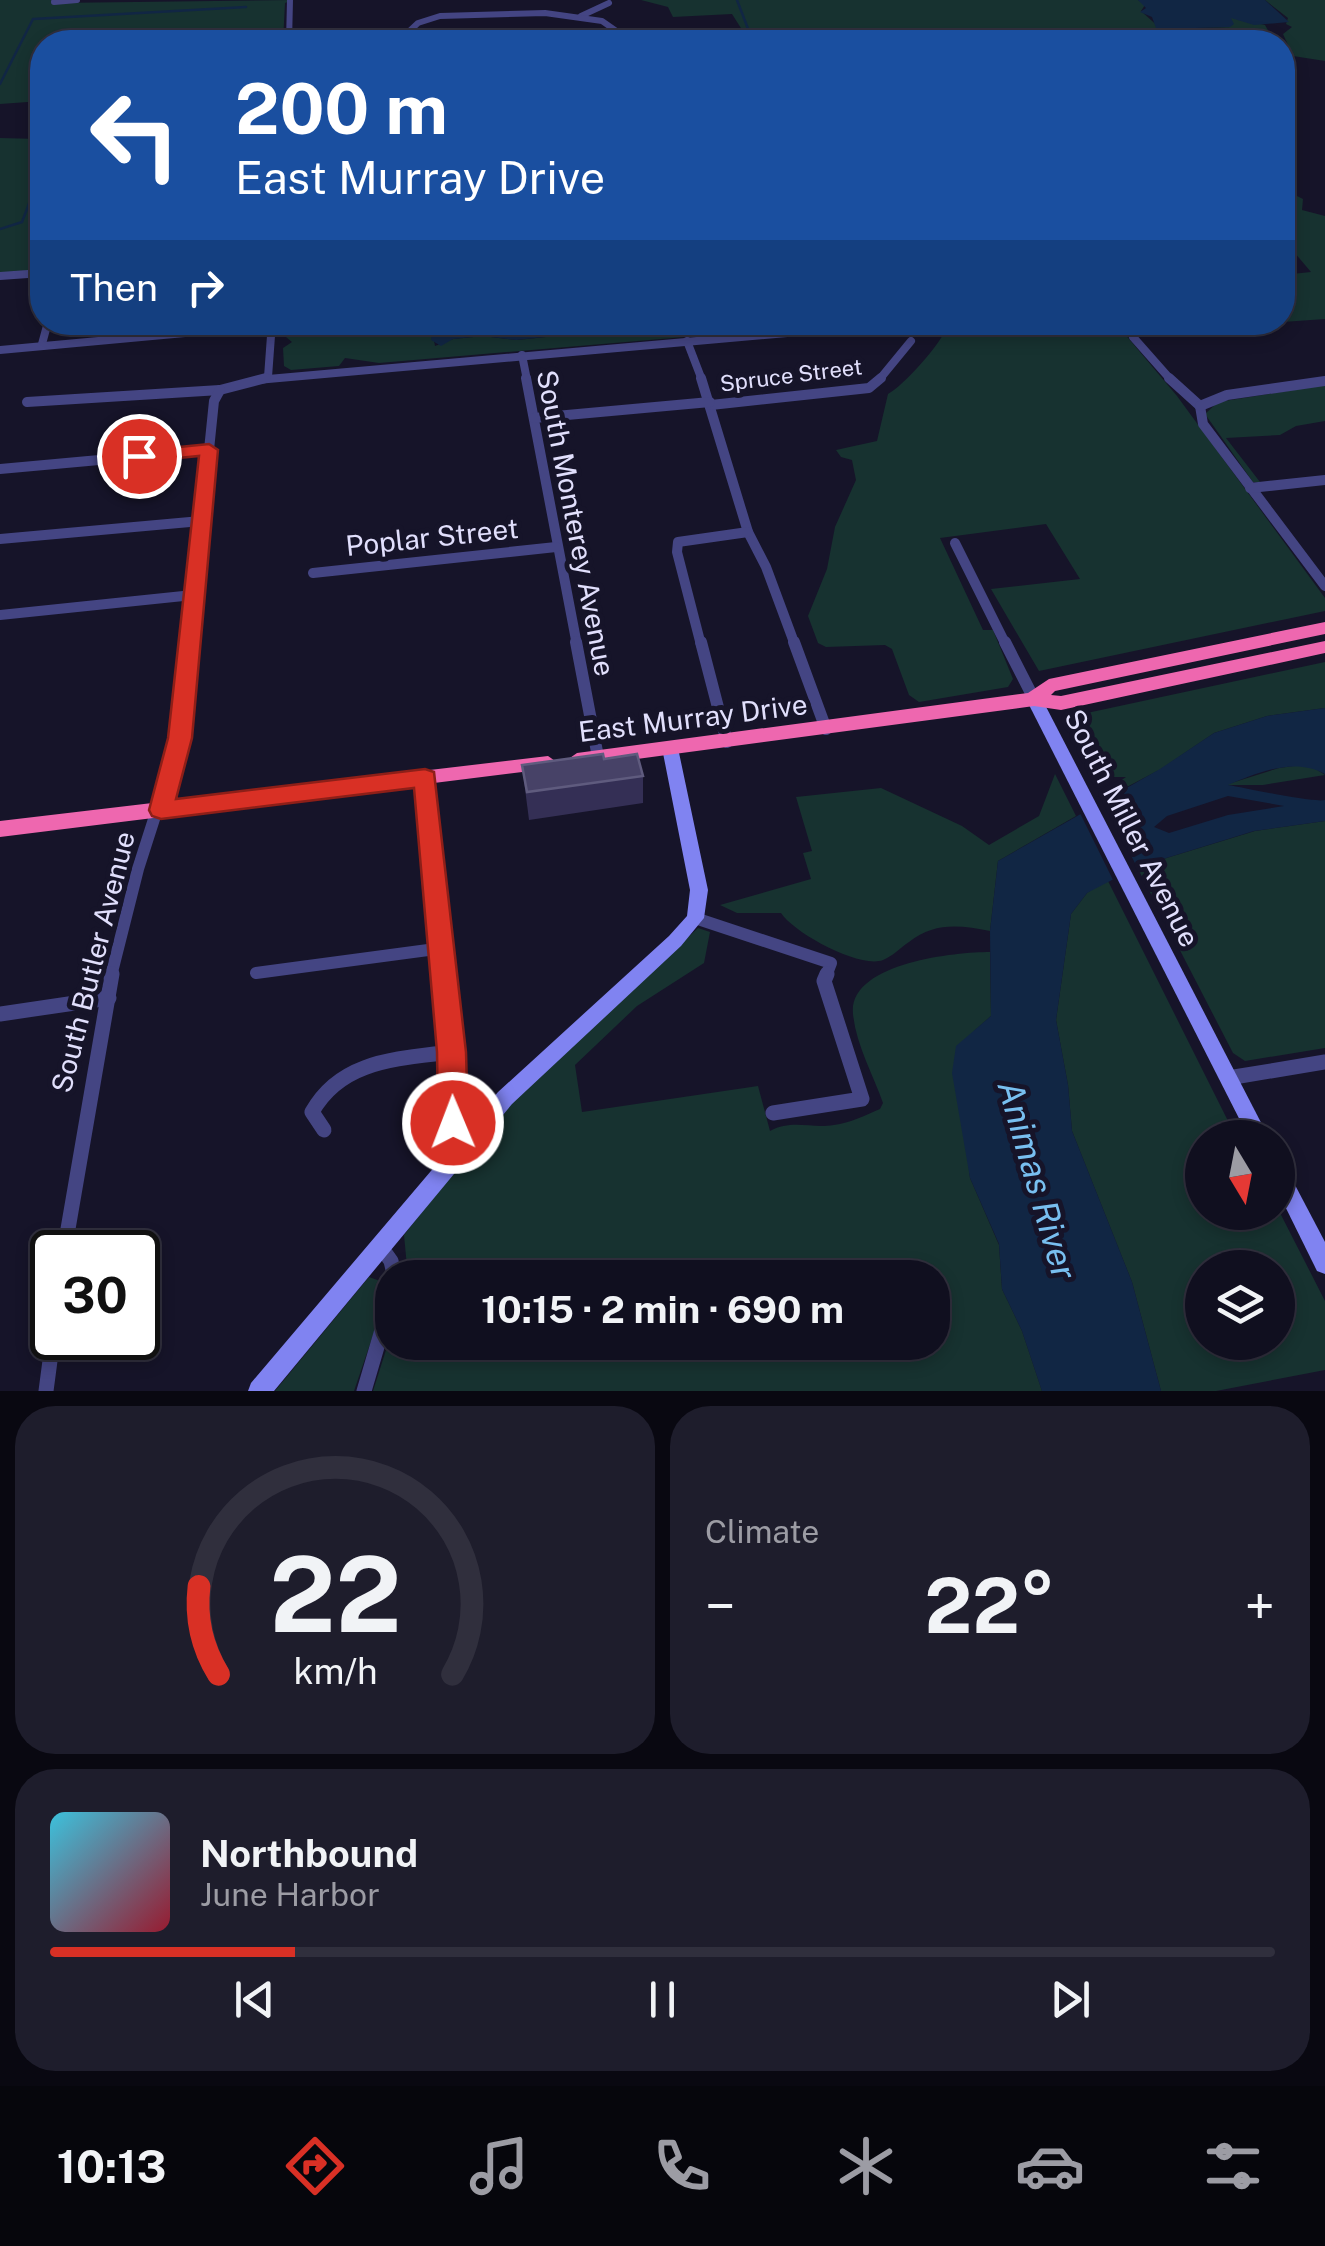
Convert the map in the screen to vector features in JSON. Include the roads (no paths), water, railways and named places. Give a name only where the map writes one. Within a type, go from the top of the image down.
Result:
[{"type":"highway","name":"East Murray Drive","points":[[1034,698],[1049,686],[1325,628]]},
{"type":"highway","name":"East Murray Drive","points":[[0,830],[727,742],[1034,698],[1061,703],[1325,647]]},
{"type":"street","points":[[54,2],[77,0]]},
{"type":"street","points":[[289,30],[290,0]]},
{"type":"street","points":[[580,17],[609,3]]},
{"type":"street","points":[[412,30],[421,22],[443,16],[543,13],[580,17],[617,30]]},
{"type":"street","points":[[0,276],[30,273]]},
{"type":"street","points":[[42,344],[44,335]]},
{"type":"street","points":[[0,350],[159,335]]},
{"type":"street","points":[[268,377],[271,335]]},
{"type":"street","points":[[26,402],[220,390],[268,377],[742,335]]},
{"type":"street","points":[[1133,337],[1188,398],[1200,406]]},
{"type":"street","points":[[687,341],[711,404],[748,532],[766,567],[826,729]]},
{"type":"street","name":"Spruce Street","points":[[534,418],[858,391],[876,384],[912,342]]},
{"type":"street","name":"South Monterey Avenue","points":[[522,355],[598,757]]},
{"type":"street","points":[[1200,406],[1216,398],[1325,381]]},
{"type":"street","name":"South Butler Avenue","points":[[67,1230],[85,1104],[138,868],[161,810],[180,738],[214,401],[220,390]]},
{"type":"street","points":[[1200,406],[1202,424],[1325,586]]},
{"type":"street","points":[[0,469],[209,450]]},
{"type":"street","points":[[1250,488],[1325,480]]},
{"type":"street","points":[[0,539],[201,522]]},
{"type":"street","points":[[727,742],[676,552],[678,542],[689,538],[748,532]]},
{"type":"street","name":"South Miller Avenue","points":[[955,543],[1250,1120]]},
{"type":"street","name":"Poplar Street","points":[[314,573],[556,547]]},
{"type":"street","points":[[0,614],[193,595]]},
{"type":"street","points":[[259,1391],[465,1145],[544,1058],[675,941],[694,918],[699,899],[698,878],[670,748]]},
{"type":"street","points":[[425,778],[452,1052],[453,1123],[465,1145]]},
{"type":"street","points":[[694,918],[831,962],[824,980],[862,1099],[773,1113]]},
{"type":"street","points":[[256,974],[443,948]]},
{"type":"street","points":[[0,1014],[109,998]]},
{"type":"street","points":[[324,1130],[312,1112],[329,1082],[369,1066],[452,1052]]},
{"type":"street","points":[[1228,1078],[1325,1062]]},
{"type":"street","points":[[1295,1205],[1325,1264]]},
{"type":"street","points":[[381,1247],[391,1260]]},
{"type":"street","points":[[364,1391],[375,1354]]},
{"type":"street","points":[[46,1391],[50,1360]]},
{"type":"water","points":[[1138,0],[1265,0],[1289,22],[1254,25],[1231,18],[1234,24],[1230,27],[1161,29],[1156,28],[1152,17],[1140,12],[1146,8]]},
{"type":"water","points":[[432,335],[564,335],[516,340],[483,336],[453,339],[441,346],[431,340]]},
{"type":"water","name":"Animas River","points":[[1325,708],[1325,774],[1289,767],[1264,771],[1228,785],[1325,800],[1325,821],[1254,831],[1137,867],[1087,893],[1071,914],[1056,1020],[1072,1131],[1132,1282],[1161,1391],[1042,1391],[1022,1331],[1002,1289],[999,1244],[970,1178],[952,1073],[956,1046],[991,1016],[990,931],[998,861],[1160,769],[1214,733],[1267,716]],"holes":[[[1228,796],[1284,806],[1228,815],[1169,833],[1154,827],[1167,816]]]},
{"type":"waterway","points":[[737,0],[748,30]]},
{"type":"waterway","points":[[0,84],[33,19],[246,7]]},
{"type":"waterway","points":[[0,229],[22,222],[30,201]]}]
